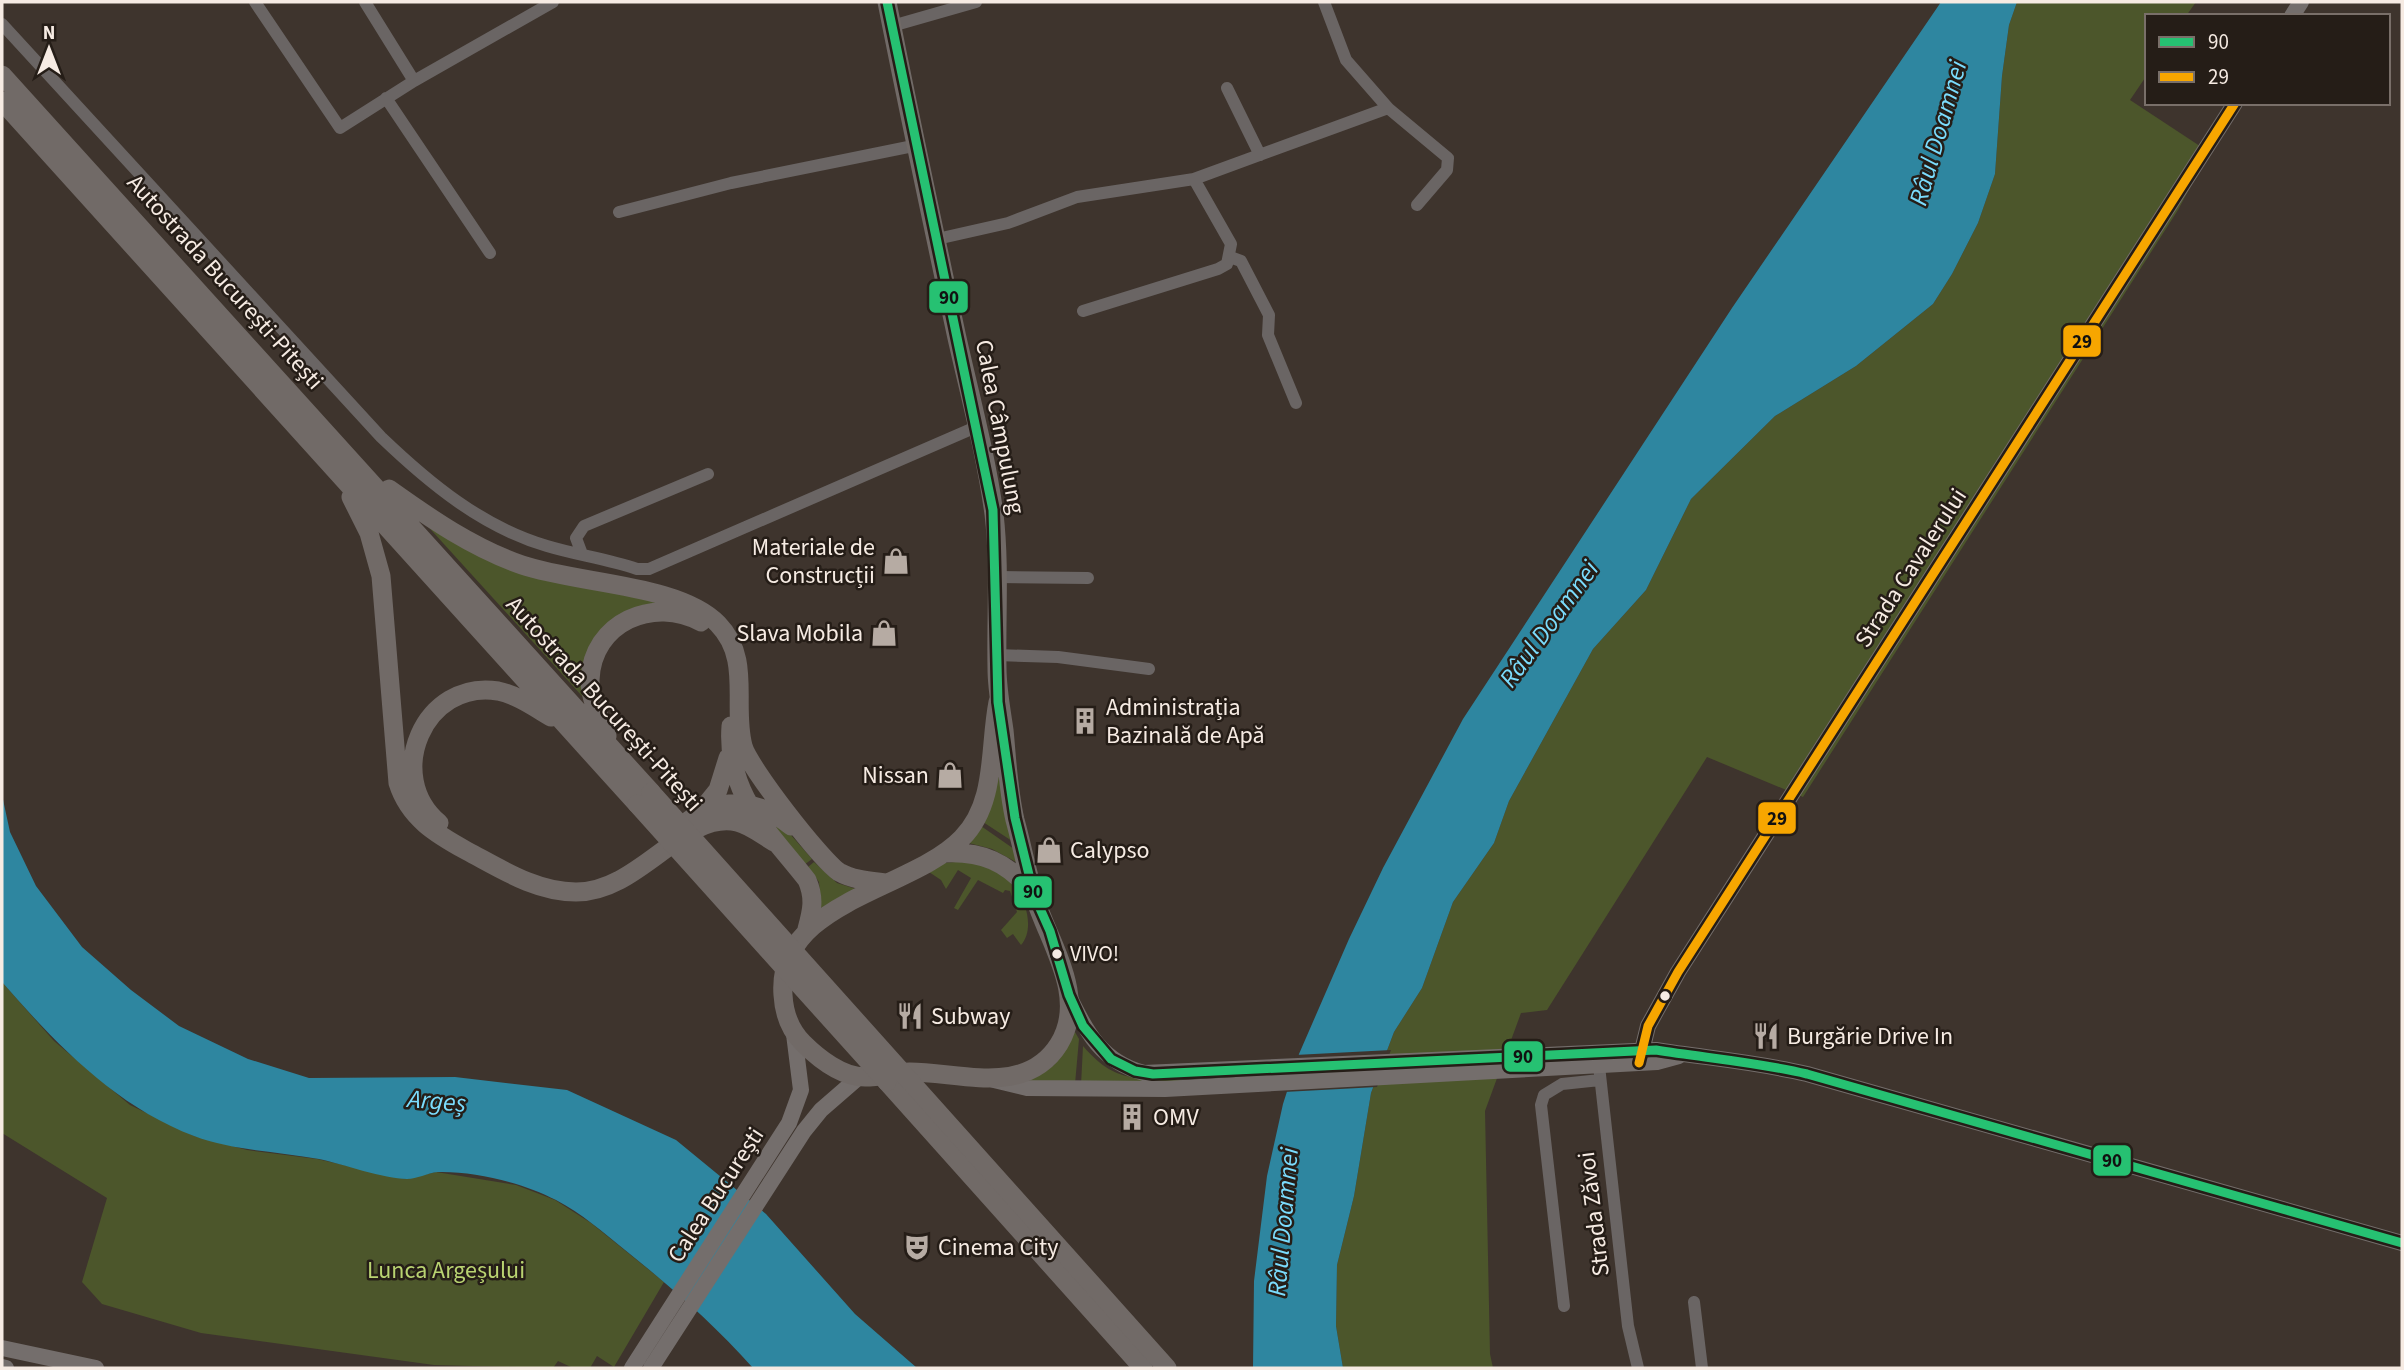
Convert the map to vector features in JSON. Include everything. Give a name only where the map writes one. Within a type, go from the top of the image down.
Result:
[{"type":"highway","name":"Calea Câmpulung","points":[[887,2],[993,510],[997,577],[998,702],[1015,818],[1034,895],[1050,930],[1069,995]]},
{"type":"highway","name":"Autostrada București-Pitești","points":[[2,75],[350,472],[570,729],[644,798],[1167,1368]]},
{"type":"highway","name":"Autostrada București-Pitești","points":[[2,101],[613,750],[644,798],[1143,1368]]},
{"type":"highway","points":[[350,472],[381,576],[398,783],[407,804],[427,827],[523,879],[568,892],[596,890],[621,881],[691,832],[713,822],[737,822],[774,842]]},
{"type":"highway","points":[[350,472],[444,527],[503,557],[580,580],[676,598],[711,617],[724,631],[739,665],[744,751],[811,843],[836,870],[846,875],[886,883]]},
{"type":"highway","points":[[613,750],[591,691],[595,655],[602,641],[633,616],[658,610],[697,620],[722,644],[732,676],[730,744],[723,780],[699,813]]},
{"type":"highway","points":[[570,729],[517,697],[498,691],[470,692],[455,697],[427,719],[418,734],[412,772],[419,796],[431,815],[454,833],[530,872],[568,882],[595,880],[616,873],[699,813],[730,803],[747,804],[779,816],[811,843]]},
{"type":"highway","name":"Calea Câmpulung","points":[[794,1034],[784,1007],[783,968],[787,957],[807,929],[944,853],[963,838],[984,801],[998,702]]},
{"type":"highway","points":[[730,744],[736,783],[747,804],[812,890],[813,902],[807,929]]},
{"type":"highway","points":[[944,853],[968,853],[992,859],[1017,875],[1034,895]]},
{"type":"highway","points":[[794,1034],[814,1054],[835,1068],[859,1077],[911,1072],[992,1080],[1023,1073],[1048,1058],[1063,1037],[1068,1023],[1069,995]]},
{"type":"main road","name":"Strada Cavalerului","points":[[1640,1057],[1648,1026],[1678,972],[2234,105]]},
{"type":"main road","points":[[1069,995],[1091,1038],[1105,1054],[1122,1065],[1153,1074],[1240,1077]]},
{"type":"main road","name":"Calea București","points":[[651,1368],[785,1144],[801,1090],[794,1034]]},
{"type":"main road","points":[[992,1080],[1027,1088],[1054,1089],[1557,1061],[1599,1066],[1640,1057],[1656,1050],[1679,1056],[1753,1063],[1807,1074],[2402,1243]]},
{"type":"main road","name":"Calea București","points":[[632,1368],[785,1144],[859,1077]]},
{"type":"main road","points":[[2,1348],[96,1368]]},
{"type":"street","points":[[255,2],[340,128],[414,80],[553,2]]},
{"type":"street","points":[[365,2],[414,80]]},
{"type":"street","points":[[892,26],[976,2]]},
{"type":"street","points":[[1324,2],[1346,60],[1388,108],[1449,162],[1447,170],[1418,205]]},
{"type":"street","points":[[2,24],[332,386],[420,475],[500,527],[548,546],[637,569],[649,569],[976,428]]},
{"type":"street","points":[[1227,88],[1260,155]]},
{"type":"street","points":[[386,98],[490,253]]},
{"type":"street","points":[[937,239],[1008,223],[1077,197],[1194,179],[1388,108]]},
{"type":"street","points":[[619,212],[731,183],[918,145]]},
{"type":"street","points":[[1083,311],[1219,270],[1230,257],[1231,244],[1194,179]]},
{"type":"street","points":[[1230,257],[1241,261],[1269,314],[1268,335],[1296,403]]},
{"type":"street","points":[[582,554],[576,538],[584,526],[708,474]]},
{"type":"street","points":[[997,577],[1088,578]]},
{"type":"street","points":[[997,655],[1058,657],[1149,669]]},
{"type":"street","points":[[1564,1306],[1541,1105],[1544,1095],[1599,1066]]},
{"type":"street","name":"Strada Zăvoi","points":[[1599,1066],[1628,1326],[1638,1368]]},
{"type":"street","points":[[1694,1302],[1702,1368]]},
{"type":"green space","points":[[2017,2],[2196,2],[2187,14],[2145,14],[2145,78],[2130,100],[2209,152],[2178,210],[1803,797],[1707,757],[1547,1010],[1521,1013],[1485,1111],[1490,1354],[1493,1368],[1343,1368],[1336,1326],[1337,1265],[1354,1196],[1371,1093],[1394,1032],[1422,988],[1453,902],[1494,843],[1509,801],[1593,649],[1646,590],[1691,499],[1775,416],[1856,366],[1933,304],[1978,223],[1995,174],[2002,76],[2009,25]]},
{"type":"green space","points":[[423,521],[462,541],[682,605],[604,631],[591,706]]},
{"type":"green space","points":[[998,774],[1012,841],[983,822]]},
{"type":"green space","points":[[765,816],[790,834],[812,859],[804,865]]},
{"type":"green space","points":[[981,826],[1014,849],[1016,862],[992,849],[965,842]]},
{"type":"green space","points":[[967,861],[999,873],[1014,886],[1024,902],[1028,921],[1028,930],[1021,945],[1013,934],[1007,938],[1001,930],[1017,912],[1010,891],[1005,890],[1003,893],[978,880],[958,910],[954,908],[971,878],[958,870],[946,889],[941,880],[929,872],[944,863]]},
{"type":"green space","points":[[814,862],[837,883],[856,889],[821,908],[819,882],[808,867]]},
{"type":"green space","name":"Lunca Argeșului","points":[[2,982],[54,1041],[130,1105],[194,1136],[247,1150],[317,1159],[406,1179],[436,1172],[516,1185],[555,1200],[591,1223],[664,1282],[614,1367],[597,1356],[590,1368],[573,1368],[558,1361],[553,1368],[434,1365],[201,1333],[102,1304],[82,1282],[107,1198],[2,1133]]},
{"type":"green space","points":[[1075,1032],[1079,1039],[1075,1084],[1026,1083],[1054,1065]]},
{"type":"green space","points":[[1083,1046],[1096,1060],[1121,1074],[1189,1081],[1081,1085]]},
{"type":"water","name":"Râul Doamnei","points":[[1941,2],[2017,2],[2009,25],[2002,76],[1995,174],[1978,223],[1933,304],[1856,366],[1775,416],[1691,499],[1646,590],[1593,649],[1509,801],[1494,843],[1453,902],[1422,988],[1394,1032],[1371,1093],[1354,1196],[1337,1265],[1336,1326],[1343,1368],[1253,1368],[1254,1281],[1267,1176],[1283,1104],[1299,1054],[1383,868],[1463,719],[1732,308]]},
{"type":"water","name":"Argeș","points":[[2,795],[10,832],[36,886],[82,947],[131,990],[179,1026],[248,1059],[309,1078],[455,1077],[567,1090],[676,1140],[766,1214],[855,1314],[917,1368],[753,1368],[707,1321],[642,1264],[583,1217],[543,1194],[514,1183],[483,1176],[438,1172],[411,1179],[398,1178],[319,1159],[224,1145],[194,1136],[138,1108],[66,1050],[2,982]]},
{"type":"pier","points":[[1391,1050],[1377,1087],[1284,1092],[1295,1055]]},
{"type":"transit line","name":"90","points":[[887,2],[993,510],[998,702],[1015,818],[1034,895],[1050,931],[1069,995],[1083,1026],[1111,1059],[1135,1071],[1153,1074],[1656,1050],[1732,1060],[1807,1074],[2402,1243]]},
{"type":"transit line","name":"29","points":[[1639,1063],[1648,1026],[1678,972],[2234,105]]},
{"type":"place","name":"Materiale de Construcții","points":[[896,561]]},
{"type":"place","name":"Slava Mobila","points":[[884,633]]},
{"type":"place","name":"Administrația Bazinală de Apă","points":[[1085,721]]},
{"type":"place","name":"Nissan","points":[[950,775]]},
{"type":"place","name":"Calypso","points":[[1049,850]]},
{"type":"place","name":"VIVO!","points":[[1057,954]]},
{"type":"place","name":"Subway","points":[[910,1016]]},
{"type":"place","name":"Burgărie Drive In","points":[[1766,1036]]},
{"type":"place","name":"OMV","points":[[1132,1117]]},
{"type":"place","name":"Cinema City","points":[[917,1247]]}]
